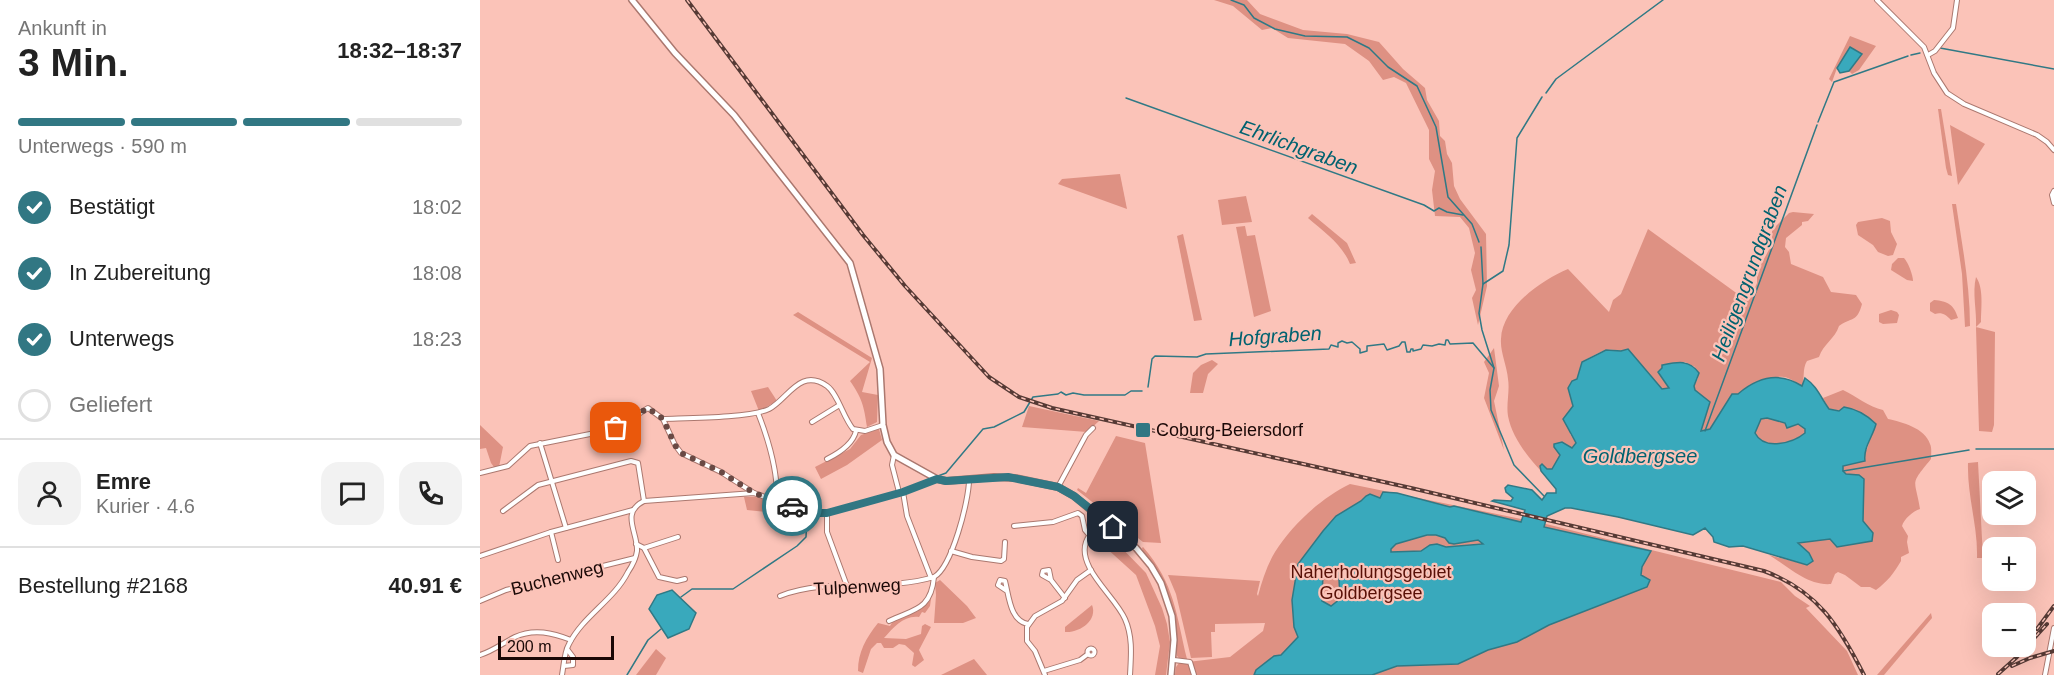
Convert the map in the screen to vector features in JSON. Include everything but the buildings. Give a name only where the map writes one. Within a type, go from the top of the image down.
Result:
[{"type":"street","points":[[632,0],[675,53],[734,115],[850,263],[880,369],[883,425],[887,442],[894,455],[937,479]]},
{"type":"street","points":[[1877,0],[1923,45],[1940,85],[1953,98],[2037,135],[2054,150]]},
{"type":"street","points":[[1928,55],[1935,51],[1953,28],[1957,0]]},
{"type":"street","points":[[2054,191],[2052,195],[2054,203]]},
{"type":"street","points":[[663,419],[758,413],[781,401],[796,384],[811,380],[827,386],[834,393],[838,406],[850,426],[856,430],[865,431],[883,425]]},
{"type":"street","points":[[812,422],[838,406]]},
{"type":"street","points":[[480,473],[508,466],[527,448],[540,443],[610,430],[648,408],[663,419],[681,453],[721,472],[754,493],[805,511],[827,513],[937,479],[969,480],[1008,477],[1058,487],[1074,496],[1103,519],[1131,543],[1151,566],[1166,594],[1172,616],[1174,660],[1171,675]]},
{"type":"street","points":[[758,413],[775,469],[778,486],[777,501]]},
{"type":"street","points":[[1058,487],[1086,435],[1093,428]]},
{"type":"street","points":[[827,459],[841,451],[853,440],[856,430]]},
{"type":"street","points":[[540,443],[566,528]]},
{"type":"street","points":[[889,621],[920,608],[928,600],[933,588],[933,578],[907,516],[892,465],[894,455]]},
{"type":"street","points":[[503,511],[533,487],[636,461],[644,501]]},
{"type":"street","points":[[933,578],[942,570],[951,551],[963,516],[969,480]]},
{"type":"street","points":[[480,556],[551,532],[633,510],[644,501],[754,493]]},
{"type":"street","points":[[562,675],[567,649],[572,640],[620,585],[635,558],[636,544],[631,522],[633,510]]},
{"type":"street","points":[[827,513],[827,532],[847,586]]},
{"type":"street","points":[[1014,526],[1053,522],[1078,513],[1082,516],[1084,530],[1090,536]]},
{"type":"street","points":[[1103,519],[1086,543],[1085,557],[1091,570],[1119,607],[1125,619],[1131,641],[1130,675]]},
{"type":"street","points":[[551,532],[558,560]]},
{"type":"street","points":[[644,548],[678,537]]},
{"type":"street","points":[[951,551],[1001,561],[1004,559],[1005,542]]},
{"type":"street","points":[[636,544],[644,548],[658,577],[677,581],[685,579]]},
{"type":"street","name":"Buchenweg","points":[[480,601],[513,588],[635,558]]},
{"type":"street","points":[[1088,654],[1080,660],[1044,673],[1035,651],[1027,641],[1025,632],[1035,616],[1065,598],[1077,580],[1091,570]]},
{"type":"street","name":"Tulpenweg","points":[[780,596],[818,587],[911,584],[933,578]]},
{"type":"street","points":[[1051,580],[1065,598]]},
{"type":"street","points":[[1006,591],[1015,615],[1022,623],[1028,624]]},
{"type":"street","points":[[2045,675],[2054,628]]},
{"type":"street","points":[[480,655],[529,633],[548,632],[572,640]]},
{"type":"street","points":[[564,666],[573,665],[573,657],[567,649]]},
{"type":"street","points":[[1174,660],[1190,662],[1194,675]]},
{"type":"green space","points":[[1214,0],[1247,0],[1260,14],[1303,30],[1347,34],[1379,42],[1403,69],[1425,88],[1427,100],[1439,121],[1440,136],[1445,141],[1447,154],[1452,163],[1454,186],[1460,199],[1486,234],[1487,286],[1478,325],[1472,298],[1476,290],[1471,270],[1475,253],[1469,228],[1460,217],[1435,216],[1432,190],[1435,171],[1429,159],[1429,130],[1406,83],[1394,77],[1383,80],[1369,61],[1345,44],[1288,38],[1272,28],[1262,30],[1233,6]]},
{"type":"green space","points":[[1850,36],[1876,46],[1859,70],[1852,74],[1849,71],[1862,55],[1837,68],[1832,82],[1829,79]]},
{"type":"green space","points":[[1938,109],[1941,109],[1952,176],[1948,175],[1946,168]]},
{"type":"green space","points":[[1950,125],[1985,144],[1958,185]]},
{"type":"green space","points":[[1120,174],[1127,209],[1058,184],[1062,179]]},
{"type":"green space","points":[[1246,196],[1252,222],[1222,225],[1218,200]]},
{"type":"green space","points":[[1952,204],[1956,204],[1967,280],[1970,326],[1965,327],[1962,274]]},
{"type":"green space","points":[[1789,213],[1814,214],[1786,238],[1785,247],[1789,252],[1791,264],[1823,277],[1831,292],[1856,295],[1862,304],[1856,317],[1839,326],[1819,357],[1807,361],[1802,387],[1784,377],[1778,377],[1760,382],[1738,395],[1732,394],[1709,430],[1701,431],[1710,402],[1695,390],[1694,386],[1698,378],[1695,367],[1685,362],[1671,363],[1669,388],[1662,389],[1632,357],[1616,350],[1607,350],[1582,362],[1577,379],[1570,434],[1576,443],[1572,448],[1554,447],[1560,455],[1552,469],[1547,469],[1543,465],[1540,466],[1541,471],[1530,459],[1513,431],[1507,407],[1508,384],[1501,339],[1508,316],[1525,296],[1547,280],[1568,269],[1609,312],[1613,300],[1621,294],[1648,229],[1746,300],[1750,299],[1757,283],[1757,272],[1772,244],[1772,230]]},
{"type":"green space","points":[[1312,214],[1347,243],[1356,263],[1350,264],[1337,244],[1308,218]]},
{"type":"green space","points":[[1882,218],[1890,221],[1891,232],[1897,244],[1893,255],[1888,256],[1878,252],[1873,245],[1858,235],[1856,225],[1858,222]]},
{"type":"green space","points":[[1245,226],[1247,236],[1255,235],[1271,311],[1254,317],[1236,227]]},
{"type":"green space","points":[[1183,234],[1202,320],[1194,321],[1177,236]]},
{"type":"green space","points":[[1898,258],[1906,260],[1913,281],[1891,270],[1892,264]]},
{"type":"green space","points":[[1976,277],[1979,282],[1982,305],[1981,322],[1976,327],[1974,289]]},
{"type":"green space","points":[[1934,300],[1950,304],[1958,318],[1951,320],[1944,314],[1935,314],[1930,311],[1930,303]]},
{"type":"green space","points":[[1891,310],[1899,315],[1897,323],[1879,322],[1879,314]]},
{"type":"green space","points":[[798,312],[872,358],[862,392],[878,395],[877,422],[867,427],[862,403],[850,381],[870,362],[793,315]]},
{"type":"green space","points":[[1976,327],[1995,332],[1992,432],[1979,431]]},
{"type":"green space","points":[[1494,348],[1499,386],[1494,401],[1504,450],[1484,398],[1489,373],[1484,362]]},
{"type":"green space","points":[[1212,360],[1218,364],[1208,374],[1203,393],[1190,393],[1193,373],[1201,365]]},
{"type":"green space","points":[[768,387],[777,401],[759,411],[751,391]]},
{"type":"green space","points":[[1843,390],[1883,410],[1888,419],[1918,430],[1927,438],[1931,447],[1931,459],[1915,482],[1920,509],[1909,516],[1902,526],[1908,536],[1909,553],[1901,557],[1893,573],[1876,590],[1861,587],[1838,572],[1831,584],[1814,582],[1769,555],[1807,565],[1813,561],[1809,553],[1797,543],[1830,539],[1837,547],[1872,540],[1872,533],[1863,521],[1864,479],[1859,475],[1846,474],[1843,466],[1865,452],[1874,431],[1870,418],[1863,414],[1829,409],[1823,398]]},
{"type":"green space","points":[[1029,406],[1099,421],[1087,432],[1022,427]]},
{"type":"green space","points":[[1768,418],[1793,425],[1798,424],[1806,429],[1805,433],[1793,440],[1778,444],[1765,442],[1755,433],[1761,419]]},
{"type":"green space","points":[[480,425],[503,447],[499,467],[494,467],[491,463],[486,448],[480,449]]},
{"type":"green space","points":[[879,429],[882,440],[847,465],[821,479],[815,467],[850,449],[861,435]]},
{"type":"green space","points":[[1116,436],[1145,443],[1161,543],[1143,542],[1077,490],[1078,488],[1086,493]]},
{"type":"green space","points":[[1978,462],[1982,558],[1977,558],[1968,463]]},
{"type":"green space","name":"Naherholungsgebiet Goldbergsee","points":[[1350,484],[1546,524],[1781,582],[1795,596],[1810,606],[1806,608],[1847,651],[1858,675],[1175,675],[1179,663],[1230,657],[1263,631],[1265,623],[1215,624],[1215,632],[1211,632],[1212,657],[1191,658],[1176,594],[1168,575],[1260,581],[1258,596],[1275,552],[1290,532],[1328,497]]},
{"type":"green space","points":[[744,497],[756,497],[781,503],[777,513],[747,510]]},
{"type":"green space","points":[[1093,536],[1113,539],[1146,573],[1167,624],[1170,642],[1166,675],[1155,675],[1160,646],[1136,575]]},
{"type":"green space","points":[[1143,547],[1154,561],[1168,587],[1177,614],[1187,659],[1180,659],[1177,656],[1170,600],[1160,577],[1143,551]]},
{"type":"green space","points":[[940,580],[976,618],[963,623],[934,623],[935,583]]},
{"type":"green space","points":[[931,599],[930,606],[925,613],[922,612],[919,617],[904,620],[884,638],[906,639],[921,634],[922,626],[925,624],[931,627],[919,650],[924,660],[915,667],[912,665],[914,653],[905,645],[899,644],[893,648],[884,648],[881,643],[877,643],[871,649],[863,673],[858,671],[859,658],[864,646],[878,623],[890,626],[893,621],[918,611]]},
{"type":"green space","points":[[1092,605],[1092,616],[1082,628],[1065,632],[1065,627]]},
{"type":"green space","points":[[1931,613],[1932,618],[1884,675],[1877,675]]},
{"type":"green space","points":[[656,649],[666,658],[656,675],[636,675]]},
{"type":"green space","points":[[974,659],[987,675],[941,675]]},
{"type":"water","points":[[1850,47],[1862,54],[1849,71],[1840,73],[1837,68]]},
{"type":"water","name":"Goldbergsee","points":[[1628,349],[1662,389],[1669,388],[1658,372],[1662,365],[1687,364],[1699,373],[1694,386],[1695,390],[1710,402],[1701,431],[1710,429],[1732,394],[1738,394],[1753,383],[1777,377],[1802,386],[1805,378],[1816,388],[1829,409],[1839,411],[1844,407],[1849,408],[1869,418],[1876,424],[1867,447],[1865,461],[1843,466],[1843,471],[1846,474],[1859,475],[1864,479],[1863,521],[1873,533],[1872,541],[1837,547],[1830,539],[1798,543],[1809,553],[1813,561],[1807,565],[1743,546],[1729,547],[1714,542],[1713,537],[1705,528],[1693,535],[1618,517],[1565,508],[1547,516],[1544,527],[1651,551],[1642,567],[1641,575],[1650,580],[1647,587],[1549,625],[1517,642],[1488,650],[1458,664],[1397,666],[1372,675],[1254,675],[1256,670],[1274,656],[1281,655],[1298,637],[1294,627],[1292,600],[1298,564],[1336,516],[1366,496],[1370,494],[1380,498],[1383,492],[1397,493],[1521,522],[1525,510],[1492,501],[1511,501],[1513,498],[1505,488],[1508,485],[1532,490],[1542,500],[1547,493],[1556,493],[1556,489],[1541,471],[1540,466],[1542,464],[1547,469],[1552,469],[1560,455],[1554,444],[1562,442],[1572,448],[1576,443],[1563,419],[1573,406],[1568,388],[1572,381],[1577,379],[1582,362],[1606,350]],"holes":[[[1767,418],[1785,423],[1787,428],[1798,424],[1805,429],[1805,433],[1779,444],[1765,442],[1755,433],[1761,419]],[[1427,535],[1436,535],[1454,544],[1478,540],[1483,544],[1446,547],[1437,544],[1430,545],[1421,551],[1391,552],[1396,544]],[[1323,572],[1339,579],[1340,599],[1331,606],[1322,601]]]},
{"type":"water","points":[[672,590],[696,613],[689,629],[668,638],[649,609],[657,595]]},
{"type":"waterway","points":[[1231,0],[1244,5],[1254,18],[1275,29],[1305,36],[1347,37],[1369,48],[1388,67],[1417,86],[1436,127],[1448,197],[1472,224],[1479,242]]},
{"type":"waterway","points":[[1546,93],[1556,79],[1663,0]]},
{"type":"waterway","name":"Heiligengrundgraben","points":[[1940,48],[2054,69]]},
{"type":"waterway","name":"Heiligengrundgraben","points":[[1911,55],[1920,53]]},
{"type":"waterway","name":"Heiligengrundgraben","points":[[1818,122],[1834,82],[1908,56]]},
{"type":"waterway","points":[[1483,284],[1503,271],[1509,245],[1517,138],[1542,97]]},
{"type":"waterway","name":"Ehrlichgraben","points":[[1126,98],[1424,205],[1434,211],[1439,208],[1463,215]]},
{"type":"waterway","name":"Heiligengrundgraben","points":[[1705,431],[1817,125]]},
{"type":"waterway","points":[[1481,247],[1483,284],[1479,313],[1494,368],[1490,390],[1491,410],[1514,465],[1544,496]]},
{"type":"waterway","name":"Hofgraben","points":[[1148,387],[1152,359],[1155,356],[1197,357],[1206,354],[1329,349],[1331,345],[1338,347],[1338,343],[1342,341],[1352,342],[1360,349],[1360,353],[1367,351],[1367,346],[1384,344],[1387,350],[1399,346],[1402,342],[1405,342],[1407,352],[1411,349],[1413,351],[1421,349],[1423,345],[1445,345],[1446,340],[1450,344],[1473,343],[1494,368]]},
{"type":"waterway","name":"Hofgraben","points":[[938,476],[946,473],[983,429],[994,427],[1024,412],[1033,397],[1061,392],[1066,395],[1073,393],[1125,395],[1131,391],[1142,391]]},
{"type":"waterway","points":[[1976,449],[2054,449]]},
{"type":"waterway","points":[[1843,471],[1969,450]]},
{"type":"waterway","points":[[681,597],[692,589],[733,589],[797,546],[806,537],[807,515]]},
{"type":"waterway","points":[[627,675],[648,640],[661,629]]},
{"type":"railway","points":[[687,0],[863,235],[905,286],[989,377],[1019,397],[1052,408],[1411,488],[1764,571],[1799,589],[1825,612],[1836,626],[1864,675]]},
{"type":"railway","points":[[2037,629],[2054,606]]},
{"type":"railway","points":[[1998,674],[2047,624]]},
{"type":"railway","points":[[2012,666],[2054,651]]},
{"type":"way so far","points":[[616,428],[648,408],[663,419],[681,453],[721,472],[754,493],[792,506]]},
{"type":"place","name":"Coburg-Beiersdorf","points":[[1143,430]]},
{"type":"route","points":[[792,506],[805,511],[827,513],[903,492],[937,479],[946,481],[1008,477],[1065,490],[1113,527]]}]
